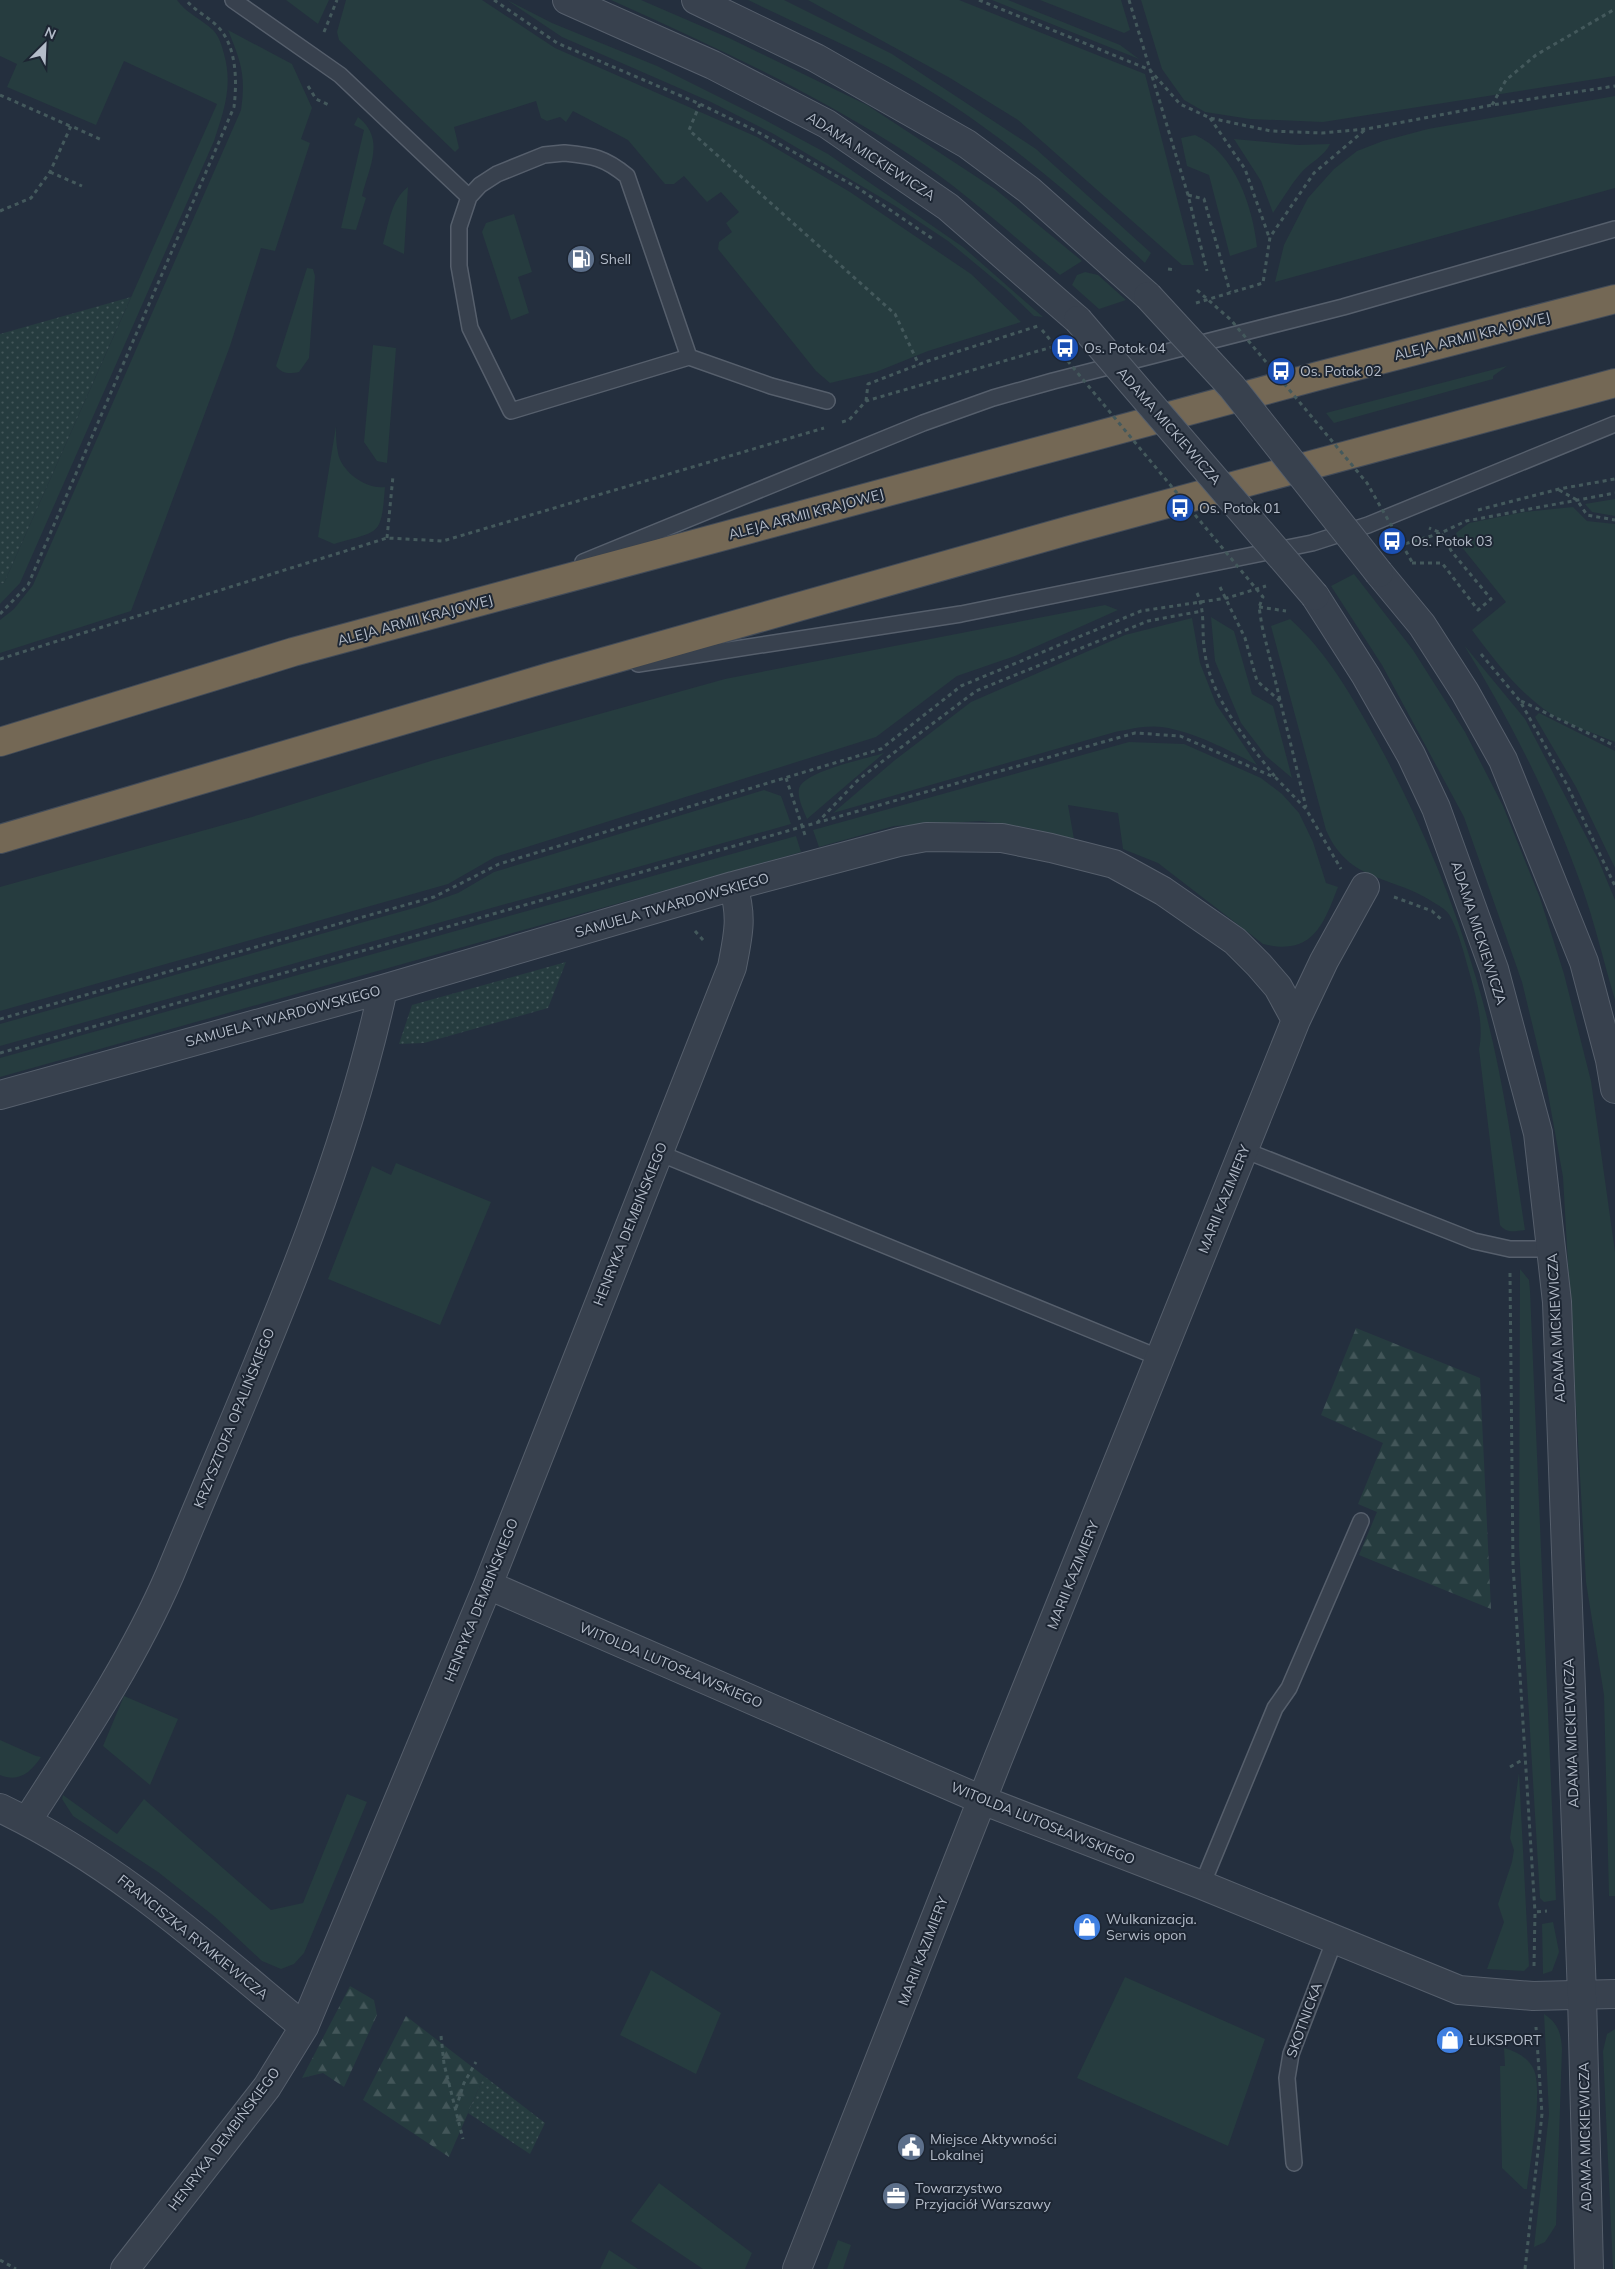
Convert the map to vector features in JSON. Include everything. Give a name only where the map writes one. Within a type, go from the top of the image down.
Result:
[{"type":"highway","name":"ALEJA ARMII KRAJOWEJ","points":[[0,742],[293,652],[1308,378],[1615,299]]},
{"type":"highway","points":[[0,839],[550,677],[1074,528],[1615,383]]},
{"type":"street","name":"ADAMA MICKIEWICZA","points":[[568,0],[713,65],[826,124],[948,207],[1078,320],[1315,596],[1366,676],[1411,755],[1436,808],[1494,969],[1538,1133],[1552,1249],[1557,1302],[1577,1910],[1582,1996],[1589,2269]]},
{"type":"street","points":[[696,0],[816,58],[967,144],[1029,190],[1148,296],[1232,387],[1422,625],[1465,692],[1503,760],[1584,962],[1610,1060],[1615,1089]]},
{"type":"street","name":"SAMUELA TWARDOWSKIEGO","points":[[0,1095],[383,989],[733,886],[899,842],[926,837],[958,836],[1012,840],[1080,854],[1114,864],[1163,891],[1235,941],[1278,987],[1296,1020]]},
{"type":"street","name":"HENRYKA DEMBIŃSKIEGO","points":[[125,2269],[267,2086],[304,2027],[488,1585],[732,967],[740,926],[739,906],[733,886]]},
{"type":"street","name":"MARII KAZIMIERY","points":[[798,2269],[982,1800],[1296,1020],[1324,961],[1364,888]]},
{"type":"street","name":"KRZYSZTOFA OPALIŃSKIEGO","points":[[27,1821],[127,1664],[149,1623],[170,1574],[324,1196],[367,1061],[383,989]]},
{"type":"street","name":"WITOLDA LUTOSŁAWSKIEGO","points":[[488,1585],[982,1800],[1202,1885],[1458,1990],[1533,1996],[1615,1994]]},
{"type":"street","name":"FRANCISZKA RYMKIEWICZA","points":[[0,1808],[96,1860],[161,1908],[304,2027]]},
{"type":"lane","points":[[233,0],[340,75],[469,197]]},
{"type":"lane","points":[[689,357],[627,176],[610,162],[591,156],[564,152],[544,155],[498,174],[480,186],[469,197],[459,228],[459,266],[470,328],[511,412],[689,357],[771,386],[827,400]]},
{"type":"lane","points":[[495,598],[922,423],[993,398],[1343,307],[1615,229]]},
{"type":"lane","points":[[550,677],[961,614],[1312,543],[1368,525],[1615,424]]},
{"type":"lane","points":[[1244,1150],[1460,1236],[1510,1249],[1552,1249]]},
{"type":"lane","points":[[659,1152],[1160,1358]]},
{"type":"lane","points":[[1202,1885],[1275,1708],[1289,1688],[1361,1521]]},
{"type":"lane","name":"SKOTNICKA","points":[[1294,2163],[1286,2078],[1290,2054],[1335,1939]]},
{"type":"path","points":[[0,614],[28,585],[234,107],[235,71],[226,40],[218,27],[186,0]]},
{"type":"path","points":[[320,40],[337,0]]},
{"type":"path","points":[[494,0],[557,43],[700,104],[756,131],[858,188],[936,241]]},
{"type":"path","points":[[979,0],[1150,70],[1180,104],[1210,118],[1271,131],[1322,133],[1366,129],[1492,105],[1615,86]]},
{"type":"path","points":[[1129,0],[1188,195],[1207,271]]},
{"type":"path","points":[[1492,105],[1506,80],[1536,55],[1615,9]]},
{"type":"path","points":[[0,95],[102,140]]},
{"type":"path","points":[[700,104],[689,130],[895,314],[919,365]]},
{"type":"path","points":[[1210,118],[1245,170],[1270,237]]},
{"type":"path","points":[[0,211],[31,198],[50,172],[70,126]]},
{"type":"path","points":[[1193,304],[1263,283],[1270,237],[1314,173],[1366,129]]},
{"type":"path","points":[[50,172],[82,186]]},
{"type":"path","points":[[1188,195],[1204,199],[1230,292]]},
{"type":"path","points":[[1197,290],[1231,320],[1367,483],[1418,570]]},
{"type":"path","points":[[1032,320],[1039,326],[1263,597],[1259,607],[1262,626],[1306,809]]},
{"type":"path","points":[[866,401],[868,384],[919,365],[1039,326]]},
{"type":"path","points":[[840,423],[849,420],[866,401],[1061,344]]},
{"type":"path","points":[[0,658],[387,538],[443,541],[830,426]]},
{"type":"path","points":[[387,538],[394,476]]},
{"type":"path","points":[[1468,512],[1559,489],[1615,479]]},
{"type":"path","points":[[1559,489],[1577,500],[1587,515],[1615,520]]},
{"type":"path","points":[[1394,547],[1441,533],[1466,521],[1615,493]]},
{"type":"path","points":[[1412,562],[1442,563],[1478,610],[1491,599],[1452,552],[1441,533],[1424,526],[1432,522]]},
{"type":"path","points":[[1395,534],[1404,531]]},
{"type":"path","points":[[1243,579],[1252,576]]},
{"type":"path","points":[[1226,583],[1218,585],[1245,638],[1257,681],[1280,701]]},
{"type":"path","points":[[0,1019],[434,897],[498,864],[881,749],[962,686],[970,682],[1141,611],[1226,598],[1273,584]]},
{"type":"path","points":[[1204,588],[1196,590],[1202,602],[1205,655],[1214,681],[1235,726],[1276,778]]},
{"type":"path","points":[[817,823],[859,779],[976,691],[1148,621],[1202,611]]},
{"type":"path","points":[[1475,646],[1520,701],[1567,785],[1615,886]]},
{"type":"path","points":[[1520,701],[1615,746]]},
{"type":"path","points":[[786,778],[814,864]]},
{"type":"path","points":[[693,929],[708,945]]},
{"type":"path","points":[[1510,1249],[1513,1566],[1535,1912],[1533,1996],[1542,2114],[1525,2269]]},
{"type":"path","points":[[1510,1767],[1524,1759]]},
{"type":"path","points":[[1535,1912],[1577,1910]]},
{"type":"path","points":[[442,2036],[444,2064],[464,2139]]},
{"type":"path","points":[[456,2109],[464,2083],[476,2062]]},
{"type":"path","points":[[0,2260],[16,2269]]},
{"type":"green space","points":[[0,0],[177,0],[185,9],[217,35],[224,54],[228,77],[224,109],[214,141],[20,583],[0,604],[0,584],[4,583],[217,104],[124,61],[96,125],[7,87],[17,64],[0,56]]},
{"type":"green space","points":[[286,0],[329,0],[318,24]]},
{"type":"green space","points":[[346,0],[482,0],[555,48],[757,137],[850,192],[971,274],[1021,322],[928,351],[876,372],[830,383],[816,371],[718,249],[719,242],[732,232],[726,223],[739,212],[721,192],[707,202],[684,176],[674,184],[665,184],[628,140],[573,111],[566,122],[560,117],[547,121],[541,118],[536,101],[454,127],[459,148],[455,152],[339,40],[337,32]]},
{"type":"green space","points":[[507,0],[552,23],[657,66],[828,154],[963,247],[1043,317],[1034,316],[1006,289],[948,241],[897,207],[772,133],[711,102],[562,37]]},
{"type":"green space","points":[[611,0],[641,0],[729,38],[867,105],[995,189],[1082,261],[1060,275],[951,185],[877,134],[803,92]]},
{"type":"green space","points":[[748,0],[784,0],[892,54],[1036,149],[1151,253],[1145,263],[1053,181],[955,107],[885,65]]},
{"type":"green space","points":[[808,0],[959,0],[1145,74],[1194,265],[1182,265],[1018,120],[950,78]]},
{"type":"green space","points":[[992,0],[1008,0],[1120,45],[1139,59]]},
{"type":"green space","points":[[1040,0],[1121,0],[1130,30],[1124,33]]},
{"type":"green space","points":[[1141,0],[1615,0],[1615,76],[1323,122],[1250,119],[1205,112],[1184,100],[1162,69]]},
{"type":"green space","points":[[228,30],[292,64],[312,108],[301,139],[310,143],[275,251],[261,248],[230,346],[131,611],[0,653],[0,620],[14,609],[33,585],[241,110],[243,78]]},
{"type":"green space","points":[[1615,96],[1615,188],[1275,282],[1284,245],[1308,198],[1334,169],[1357,151],[1383,141],[1428,129]]},
{"type":"green space","points":[[358,117],[371,135],[373,154],[362,196],[366,198],[356,230],[341,228],[364,130],[354,125]]},
{"type":"green space","points":[[1195,135],[1209,143],[1221,154],[1240,183],[1251,215],[1257,247],[1230,256],[1209,175],[1187,166],[1181,138]]},
{"type":"green space","points":[[1234,139],[1298,145],[1330,144],[1300,174],[1273,213],[1261,181]]},
{"type":"green space","points":[[408,187],[404,254],[383,244],[394,205],[402,192]]},
{"type":"green space","points":[[514,214],[532,272],[518,277],[529,313],[511,320],[482,232],[486,223]]},
{"type":"green space","points":[[307,268],[313,269],[315,276],[309,358],[299,372],[286,373],[276,366]]},
{"type":"green space","points":[[1085,272],[1098,275],[1126,300],[1099,309],[1072,285],[1077,275]]},
{"type":"green space","points":[[131,297],[4,583],[0,584],[0,334]]},
{"type":"green space","points":[[373,345],[396,348],[387,463],[377,461],[364,442]]},
{"type":"green space","points":[[1507,366],[1493,376],[1493,379],[1334,423],[1326,413]]},
{"type":"green space","points":[[336,426],[338,453],[344,466],[363,482],[378,487],[385,487],[382,515],[375,529],[361,536],[334,544],[318,537]]},
{"type":"green space","points":[[1615,499],[1615,516],[1592,512],[1585,504]]},
{"type":"green space","points":[[1573,507],[1587,521],[1615,524],[1615,742],[1566,722],[1539,705],[1508,676],[1472,630],[1506,602],[1461,546],[1456,533],[1469,523],[1524,512]]},
{"type":"green space","points":[[1354,574],[1413,650],[1465,732],[1503,806],[1540,898],[1564,974],[1591,1081],[1615,1252],[1615,1896],[1609,1896],[1604,1695],[1586,1582],[1563,1177],[1545,1077],[1522,982],[1464,817],[1382,665],[1331,586]]},
{"type":"green space","points":[[1105,605],[1118,610],[1015,656],[957,676],[876,737],[495,857],[448,884],[0,1011],[0,887],[252,817],[434,760],[725,679]]},
{"type":"green space","points":[[1211,617],[1234,631],[1252,694],[1273,706],[1292,778],[1266,756],[1241,723],[1215,661]]},
{"type":"green space","points":[[1192,618],[1200,663],[1216,704],[1257,765],[1211,742],[1187,733],[1162,727],[1144,727],[1115,732],[833,813],[895,760],[971,702],[1125,635]]},
{"type":"green space","points":[[1290,619],[1304,632],[1328,661],[1358,708],[1392,769],[1420,827],[1445,887],[1467,947],[1485,1009],[1505,1103],[1525,1230],[1508,1231],[1500,1225],[1479,1049],[1481,1031],[1479,1013],[1471,978],[1452,919],[1437,904],[1418,893],[1359,869],[1347,860],[1336,847],[1326,830],[1271,626]]},
{"type":"green space","points":[[1464,645],[1525,719],[1598,859],[1615,900],[1615,1000],[1587,901],[1558,824],[1514,733]]},
{"type":"green space","points":[[1539,713],[1615,751],[1615,868],[1576,787],[1535,717]]},
{"type":"green space","points":[[1129,742],[1184,744],[1261,778],[1282,794],[1299,813],[1313,842],[1326,883],[1338,887],[1327,914],[1313,935],[1304,942],[1293,946],[1280,947],[1263,944],[1158,863],[1123,849],[1118,813],[1068,805],[1074,839],[1029,828],[982,821],[894,826],[819,847],[813,830]]},
{"type":"green space","points":[[884,753],[807,819],[799,796],[799,789],[803,783],[823,771]]},
{"type":"green space","points":[[764,790],[781,796],[791,824],[0,1046],[0,1024],[421,906],[458,893],[494,872]]},
{"type":"green space","points":[[796,836],[801,852],[0,1077],[0,1058]]},
{"type":"green space","points":[[566,962],[548,1008],[424,1043],[399,1044],[412,1005]]},
{"type":"green space","points":[[396,1163],[491,1202],[440,1325],[328,1279],[372,1166],[391,1175]]},
{"type":"green space","points":[[1520,1269],[1529,1280],[1530,1291],[1556,1900],[1544,1902],[1540,1898],[1519,1548]]},
{"type":"green space","points":[[1356,1328],[1480,1378],[1491,1609],[1359,1555],[1377,1512],[1358,1504],[1383,1443],[1321,1415]]},
{"type":"green space","points":[[124,1696],[178,1719],[150,1785],[103,1746]]},
{"type":"green space","points":[[0,1740],[41,1757],[24,1775],[13,1778],[0,1775]]},
{"type":"green space","points":[[1519,1773],[1529,1966],[1524,1971],[1487,1969],[1504,1922],[1498,1904],[1514,1850],[1510,1838]]},
{"type":"green space","points":[[347,1794],[367,1802],[304,1953],[294,1964],[281,1969],[262,1961],[215,1917],[158,1872],[73,1816],[62,1799],[63,1795],[117,1834],[144,1799],[271,1910],[303,1903]]},
{"type":"green space","points":[[1553,1922],[1559,1952],[1552,1971],[1543,1974],[1542,1924]]},
{"type":"green space","points":[[651,1970],[721,2013],[696,2074],[620,2035]]},
{"type":"green space","points":[[1125,1977],[1265,2039],[1228,2146],[1077,2078]]},
{"type":"green space","points":[[350,1986],[374,2000],[377,2015],[344,2087],[323,2073],[302,2078]]},
{"type":"green space","points":[[1544,2014],[1553,2021],[1558,2029],[1562,2049],[1556,2225],[1545,2242],[1534,2247],[1549,2114]]},
{"type":"green space","points":[[406,2016],[484,2076],[449,2157],[363,2100]]},
{"type":"green space","points":[[1615,2029],[1615,2269],[1613,2269],[1603,2051],[1607,2034]]},
{"type":"green space","points":[[1504,2048],[1517,2053],[1529,2062],[1534,2070],[1536,2081],[1537,2111],[1527,2189],[1524,2189],[1502,2168],[1500,2066],[1505,2066]]},
{"type":"green space","points":[[484,2076],[545,2123],[530,2154],[468,2113]]},
{"type":"green space","points":[[659,2183],[752,2253],[745,2269],[703,2269],[631,2221]]},
{"type":"green space","points":[[838,2240],[851,2245],[843,2269],[827,2269]]},
{"type":"green space","points":[[609,2250],[638,2269],[600,2269]]},
{"type":"place","name":"Shell","points":[[581,259]]},
{"type":"place","name":"Os. Potok 04","points":[[1065,348]]},
{"type":"place","name":"Os. Potok 02","points":[[1281,371]]},
{"type":"place","name":"Os. Potok 01","points":[[1180,508]]},
{"type":"place","name":"Os. Potok 03","points":[[1392,541]]},
{"type":"place","name":"Wulkanizacja. Serwis opon","points":[[1087,1927]]},
{"type":"place","name":"ŁUKSPORT","points":[[1450,2040]]},
{"type":"place","name":"Miejsce Aktywności Lokalnej","points":[[911,2147]]},
{"type":"place","name":"Towarzystwo Przyjaciół Warszawy","points":[[896,2196]]}]
